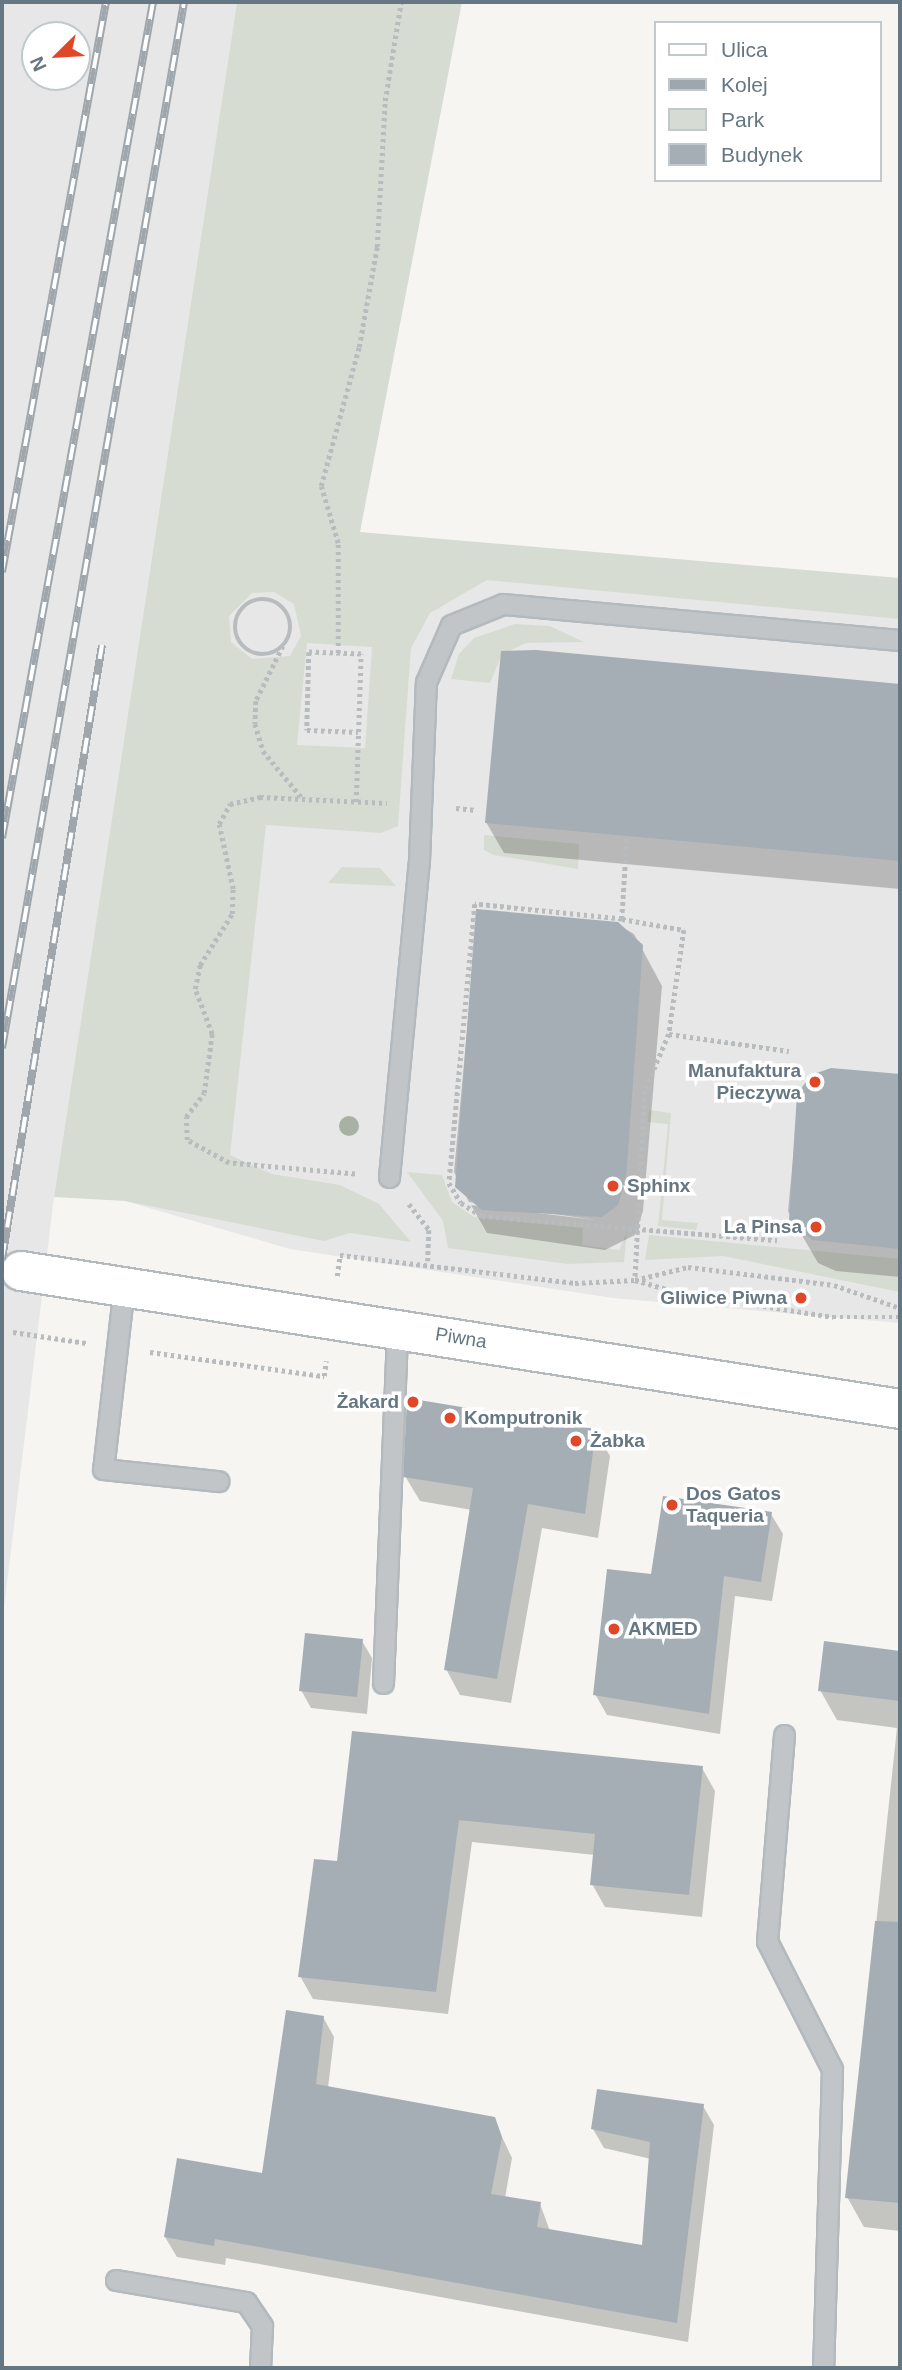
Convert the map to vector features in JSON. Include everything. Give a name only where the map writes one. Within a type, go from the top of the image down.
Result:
[{"type":"main road","name":"Piwna","points":[[20,1271],[900,1409]]},
{"type":"lane","points":[[389,1177],[419,861],[426,682],[450,625],[503,604],[900,640]]},
{"type":"lane","points":[[124,1286],[103,1469],[218,1481]]},
{"type":"lane","points":[[383,1682],[397,1328]]},
{"type":"lane","points":[[784,1735],[767,1941],[832,2069],[823,2368]]},
{"type":"lane","points":[[117,2280],[246,2302],[262,2326],[260,2368]]},
{"type":"path","points":[[338,653],[338,543],[321,486],[359,347],[377,247],[385,101],[401,2]]},
{"type":"path","points":[[283,646],[266,654],[240,644],[235,626],[242,608],[258,599],[282,606],[291,621],[283,646],[256,701],[255,724],[264,751],[303,800]]},
{"type":"path","points":[[356,802],[361,654],[309,652],[307,730],[358,732]]},
{"type":"path","points":[[402,803],[245,797],[230,804],[219,824],[233,889],[232,914],[200,965],[195,989],[212,1034],[204,1093],[186,1117],[187,1140],[229,1163],[389,1177],[429,1230],[428,1261]]},
{"type":"path","points":[[444,807],[476,810]]},
{"type":"path","points":[[622,919],[627,839]]},
{"type":"path","points":[[635,1280],[638,1228],[645,1091],[669,1034],[684,930],[622,919],[475,904],[449,1184],[461,1203],[482,1216],[638,1228],[777,1240]]},
{"type":"path","points":[[669,1034],[789,1051]]},
{"type":"path","points":[[340,1255],[428,1261],[541,1281],[635,1280],[688,1267],[734,1270],[834,1285],[900,1308]]},
{"type":"path","points":[[635,1280],[680,1293],[832,1317],[900,1317]]},
{"type":"path","points":[[13,1332],[324,1376]]},
{"type":"shaded area","points":[[2,2],[237,2],[54,1197],[2,1624]]},
{"type":"shaded area","points":[[360,532],[900,596],[900,1323],[613,1298],[290,1249],[125,1201],[196,614]]},
{"type":"green space","points":[[237,2],[462,2],[360,532],[900,578],[900,619],[487,580],[430,613],[411,648],[398,826],[381,833],[266,825],[230,1155],[272,1174],[340,1185],[379,1204],[411,1242],[350,1233],[324,1241],[125,1201],[54,1197]],"holes":[[[274,592],[294,604],[301,636],[290,656],[252,659],[231,642],[229,616],[252,593]],[[307,643],[372,647],[365,748],[297,745]]]},
{"type":"green space","points":[[515,624],[550,626],[584,642],[526,643],[502,654],[490,683],[451,679],[459,654],[474,638]]},
{"type":"green space","points":[[484,835],[579,844],[578,869],[494,855],[484,850]]},
{"type":"green space","points":[[342,867],[380,868],[396,886],[328,883]]},
{"type":"green space","points":[[649,1110],[671,1113],[662,1220],[698,1223],[696,1230],[658,1226],[668,1124],[648,1122]]},
{"type":"green space","points":[[407,1172],[442,1175],[452,1202],[474,1217],[583,1228],[582,1245],[619,1250],[627,1232],[624,1262],[567,1264],[448,1248],[443,1221]]},
{"type":"green space","points":[[649,1235],[900,1259],[900,1292],[723,1256],[645,1260]]},
{"type":"building","points":[[536,650],[900,684],[900,861],[485,823],[501,651]]},
{"type":"building","points":[[476,909],[618,922],[643,945],[626,1179],[618,1205],[602,1217],[482,1210],[455,1187]]},
{"type":"building","points":[[831,1068],[900,1074],[900,1249],[812,1240],[789,1220],[797,1094],[811,1075]]},
{"type":"building","points":[[407,1398],[596,1429],[585,1514],[528,1504],[497,1679],[444,1670],[473,1488],[403,1477]]},
{"type":"building","points":[[663,1496],[772,1512],[761,1582],[724,1576],[709,1714],[593,1695],[607,1569],[651,1574]]},
{"type":"building","points":[[305,1633],[363,1639],[357,1697],[299,1691]]},
{"type":"building","points":[[824,1641],[900,1651],[900,1701],[818,1691]]},
{"type":"building","points":[[352,1731],[703,1766],[689,1895],[590,1885],[595,1834],[459,1820],[436,1992],[298,1977],[314,1859],[337,1861]]},
{"type":"building","points":[[875,1921],[900,1922],[900,2203],[845,2198]]},
{"type":"building","points":[[286,2010],[324,2016],[316,2084],[495,2117],[502,2137],[491,2194],[541,2202],[537,2227],[642,2245],[650,2142],[591,2129],[597,2089],[704,2104],[677,2323],[215,2239],[214,2246],[164,2237],[177,2158],[262,2173]]},
{"type":"railway","points":[[2,572],[106,2]]},
{"type":"railway","points":[[2,838],[153,2]]},
{"type":"railway","points":[[2,1048],[184,2]]},
{"type":"railway","points":[[2,1259],[102,645]]},
{"type":"place","name":"Manufaktura Pieczywa","points":[[815,1082]]},
{"type":"place","name":"Sphinx","points":[[613,1186]]},
{"type":"place","name":"La Pinsa","points":[[816,1227]]},
{"type":"place","name":"Gliwice Piwna","points":[[801,1298]]},
{"type":"place","name":"Żakard","points":[[413,1402]]},
{"type":"place","name":"Komputronik","points":[[450,1418]]},
{"type":"place","name":"Żabka","points":[[576,1441]]},
{"type":"place","name":"Dos Gatos Taqueria","points":[[672,1505]]},
{"type":"place","name":"AKMED","points":[[614,1629]]}]
